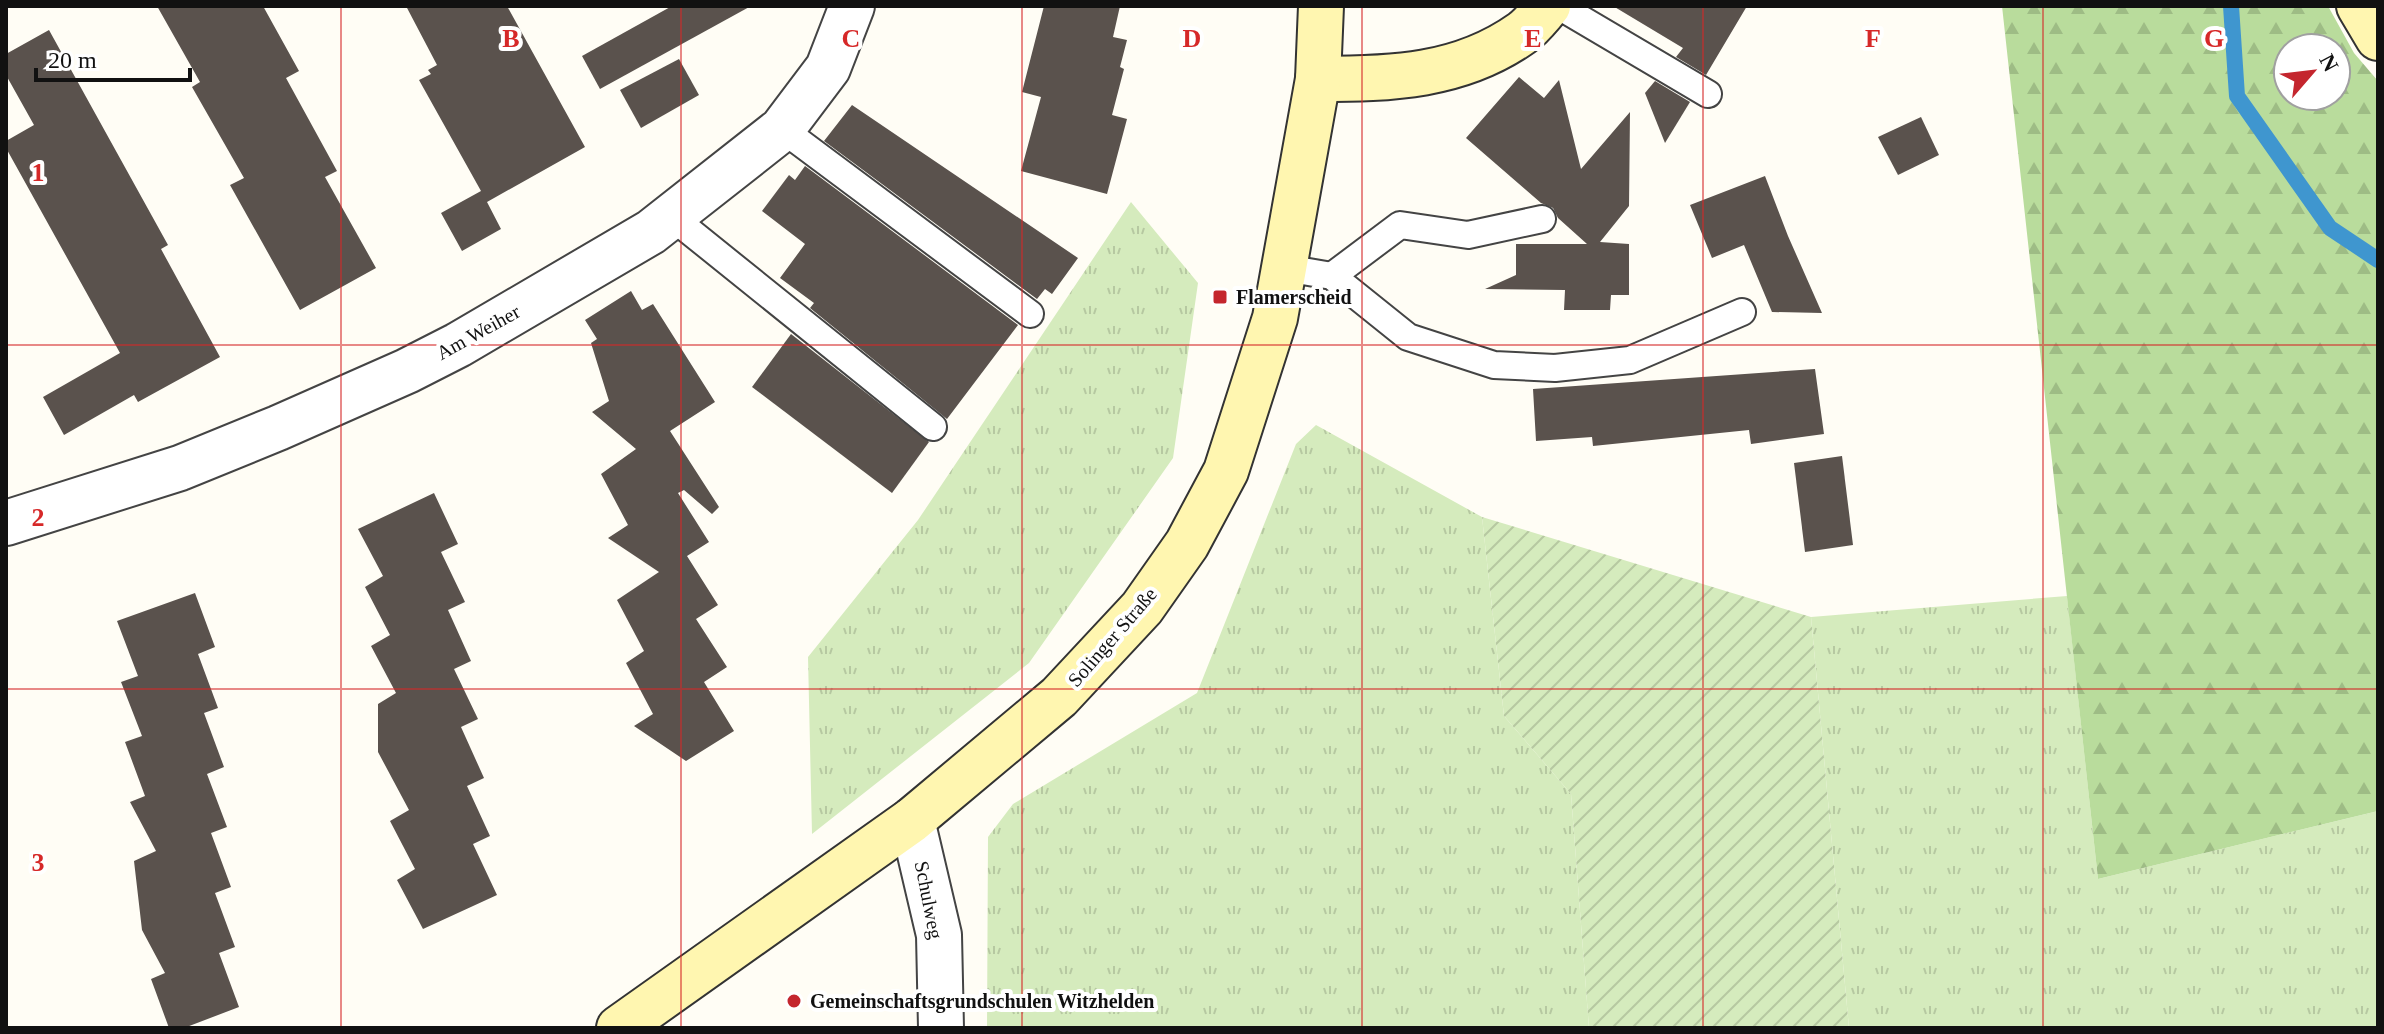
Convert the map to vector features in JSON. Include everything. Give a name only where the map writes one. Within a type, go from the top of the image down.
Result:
[{"type":"main road","name":"Solinger Straße","points":[[619,1028],[912,820],[1059,697],[1142,608],[1187,544],[1226,471],[1275,318],[1318,79],[1321,6]]},
{"type":"main road","points":[[1318,79],[1392,79],[1473,61],[1524,32],[1548,6]]},
{"type":"main road","points":[[2359,6],[2378,38]]},
{"type":"street","name":"Am Weiher","points":[[6,523],[180,468],[407,371],[458,345],[672,217],[782,129],[828,68],[852,6]]},
{"type":"street","name":"Schulweg","points":[[912,820],[939,935],[941,1028]]},
{"type":"lane","points":[[1559,6],[1708,94]]},
{"type":"lane","points":[[782,129],[1030,314]]},
{"type":"lane","points":[[672,217],[933,427]]},
{"type":"lane","points":[[1332,276],[1400,225],[1468,235],[1542,219]]},
{"type":"lane","points":[[1285,268],[1332,276],[1408,337],[1494,365],[1555,368],[1630,360],[1742,312]]},
{"type":"green space","points":[[2002,6],[2328,6],[2342,32],[2272,32],[2272,112],[2352,112],[2352,49],[2378,81],[2378,811],[2098,879]]},
{"type":"green space","points":[[1131,202],[1198,283],[1173,458],[1029,663],[812,834],[808,657],[918,520]]},
{"type":"green space","points":[[1316,425],[1482,517],[1504,716],[1571,794],[1589,1028],[987,1028],[988,837],[1013,804],[1197,693],[1296,444]]},
{"type":"green space","points":[[1482,517],[1811,617],[1849,1028],[1589,1028],[1571,794],[1504,716]]},
{"type":"green space","points":[[2067,596],[2098,879],[2378,811],[2378,1028],[1849,1028],[1811,617]]},
{"type":"building","points":[[157,6],[263,6],[299,71],[286,78],[337,171],[325,177],[376,268],[300,310],[230,185],[244,178],[192,87],[200,82]]},
{"type":"building","points":[[406,6],[507,6],[585,147],[487,202],[501,229],[462,251],[441,213],[481,191],[419,80],[431,74],[428,70],[437,65]]},
{"type":"building","points":[[672,6],[751,6],[600,89],[582,56]]},
{"type":"building","points":[[1044,6],[1120,6],[1113,37],[1127,40],[1120,67],[1124,69],[1112,115],[1127,119],[1107,194],[1021,171],[1041,97],[1022,92]]},
{"type":"building","points":[[1613,6],[1747,6],[1706,75],[1676,57],[1683,48]]},
{"type":"building","points":[[49,30],[168,245],[161,249],[220,357],[138,402],[134,395],[64,435],[43,397],[120,353],[6,148],[6,141],[34,125],[6,75],[6,54]]},
{"type":"building","points":[[679,59],[699,95],[641,128],[620,90]]},
{"type":"building","points":[[1519,77],[1544,98],[1559,80],[1581,169],[1630,112],[1629,206],[1600,242],[1629,244],[1629,295],[1611,295],[1610,310],[1564,310],[1565,290],[1485,289],[1516,275],[1516,244],[1587,244],[1558,218],[1553,208],[1541,203],[1466,138]]},
{"type":"building","points":[[1655,81],[1690,102],[1665,143],[1645,93]]},
{"type":"building","points":[[852,105],[1078,258],[1052,294],[1045,289],[1037,299],[824,141]]},
{"type":"building","points":[[1921,117],[1939,155],[1898,175],[1878,137]]},
{"type":"building","points":[[805,166],[1018,325],[947,419],[810,308],[814,303],[780,278],[805,244],[762,211],[789,175],[795,180]]},
{"type":"building","points":[[1765,176],[1822,313],[1772,312],[1744,245],[1712,258],[1690,205]]},
{"type":"building","points":[[631,291],[642,310],[653,304],[715,402],[670,431],[719,507],[712,514],[684,490],[678,493],[709,542],[687,556],[718,605],[696,619],[727,667],[704,682],[734,731],[686,761],[634,726],[653,714],[626,663],[644,651],[617,600],[659,572],[608,538],[628,525],[601,474],[636,449],[592,412],[609,401],[591,343],[597,339],[585,320]]},
{"type":"building","points":[[791,334],[929,442],[892,493],[752,387]]},
{"type":"building","points":[[1815,369],[1824,434],[1751,444],[1749,430],[1593,446],[1592,437],[1536,441],[1533,389]]},
{"type":"building","points":[[1842,456],[1853,545],[1805,552],[1794,463]]},
{"type":"building","points":[[434,493],[458,544],[441,552],[465,602],[448,610],[471,661],[454,669],[478,719],[461,727],[484,778],[467,786],[490,836],[473,844],[497,895],[423,929],[397,880],[415,869],[390,821],[409,810],[378,752],[378,704],[396,693],[371,646],[390,635],[365,587],[383,576],[358,529]]},
{"type":"building","points":[[195,593],[215,647],[198,654],[218,708],[204,713],[224,767],[207,774],[227,827],[211,833],[231,887],[215,893],[235,947],[219,953],[239,1007],[184,1028],[169,1028],[151,979],[165,973],[142,930],[134,861],[156,851],[130,802],[145,796],[125,742],[142,736],[121,682],[138,676],[117,621]]},
{"type":"waterway","points":[[2231,6],[2237,96],[2330,228],[2378,260]]},
{"type":"place","name":"Flamerscheid","points":[[1220,297]]},
{"type":"place","name":"Gemeinschaftsgrundschulen Witzhelden","points":[[794,1001]]}]
